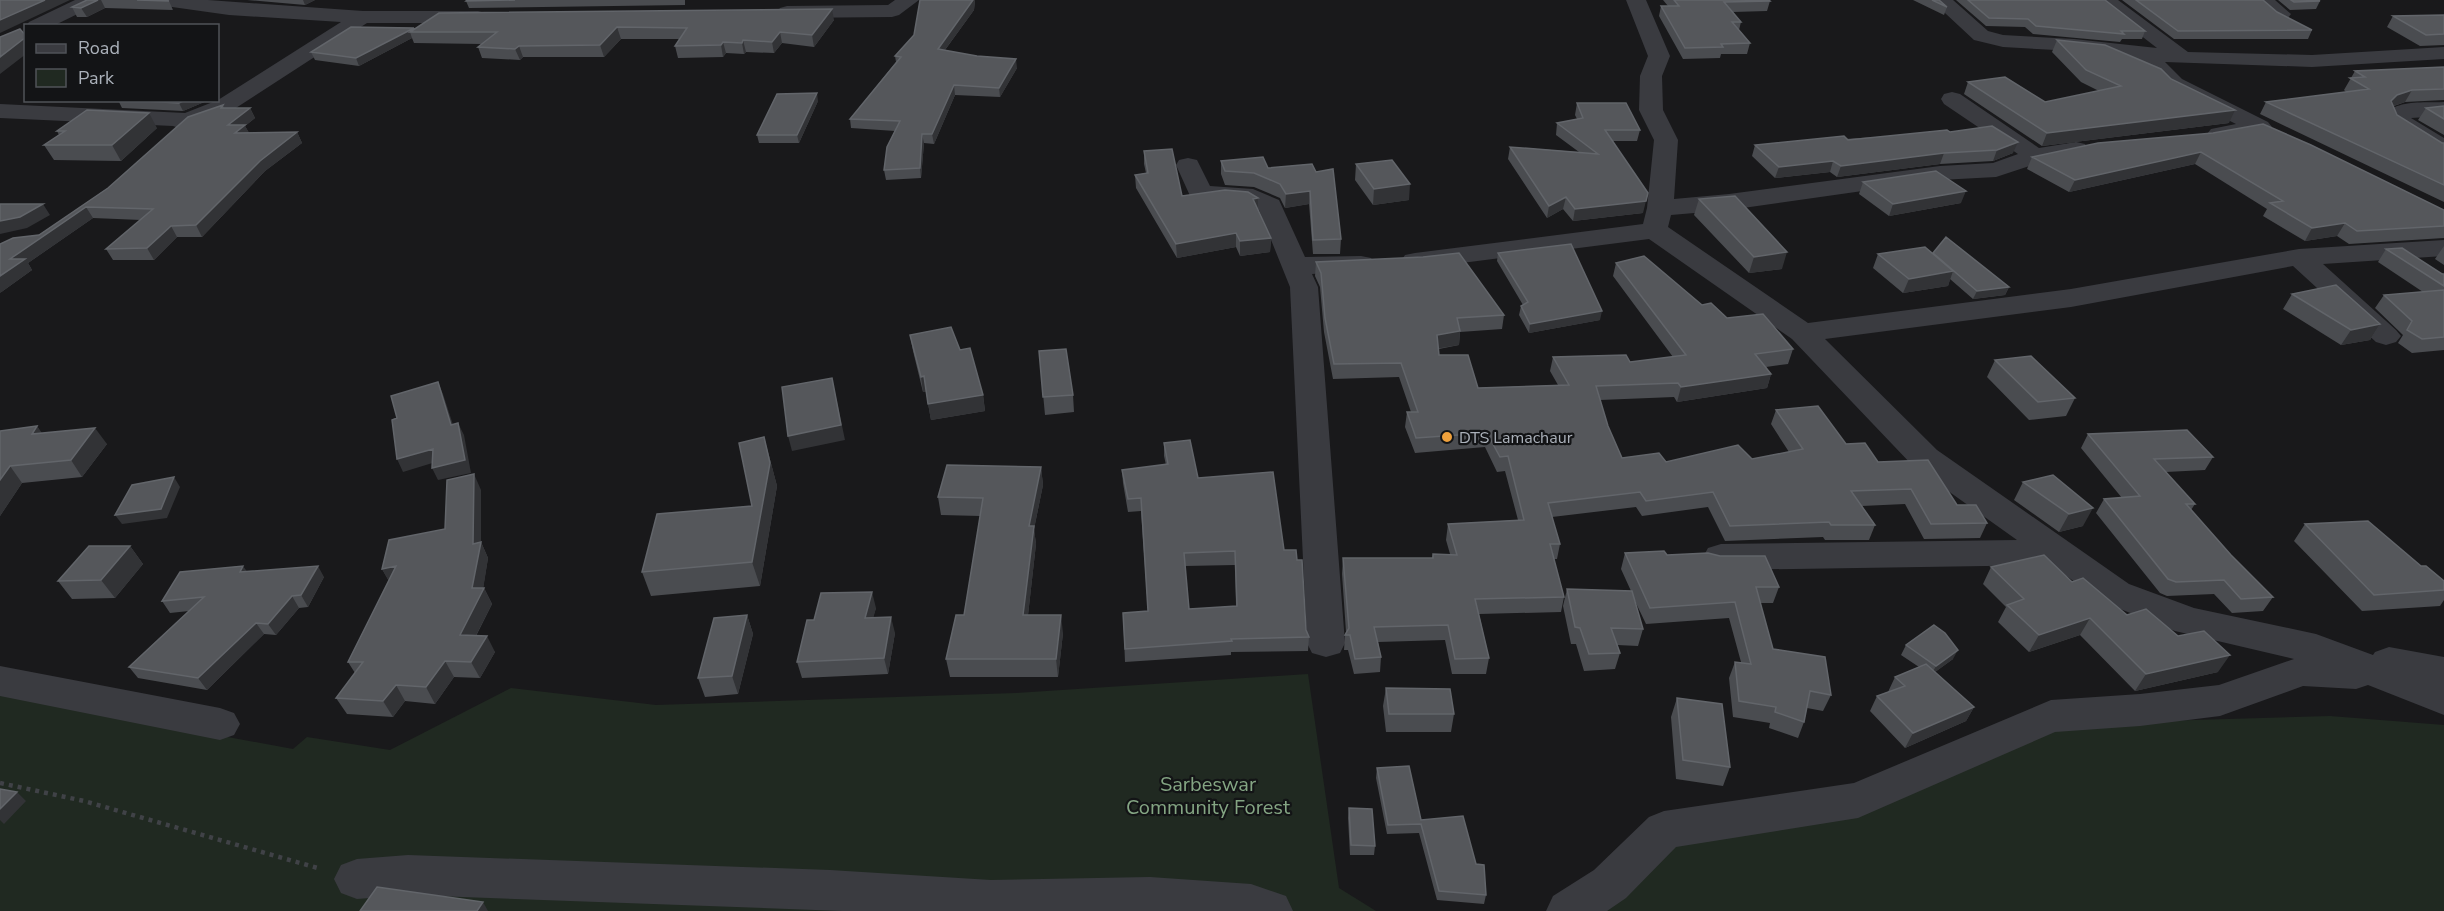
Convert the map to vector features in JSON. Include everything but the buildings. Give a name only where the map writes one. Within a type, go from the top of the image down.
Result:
[{"type":"street","points":[[39,24],[91,0]]},
{"type":"street","points":[[165,0],[229,9],[363,17],[503,17]]},
{"type":"street","points":[[763,12],[892,11],[909,0]]},
{"type":"street","points":[[1636,0],[1659,57],[1651,76],[1651,110],[1666,140],[1657,219]]},
{"type":"street","points":[[1941,0],[1981,36],[1992,39],[2074,45],[2145,55],[2312,61],[2444,52]]},
{"type":"street","points":[[2105,0],[2184,58]]},
{"type":"street","points":[[2263,0],[2281,14]]},
{"type":"street","points":[[0,111],[184,120],[217,111],[363,17]]},
{"type":"street","points":[[2145,55],[2174,84],[2271,132],[2195,137]]},
{"type":"street","points":[[1953,99],[2037,156]]},
{"type":"street","points":[[2444,109],[2408,111],[2398,114],[2400,121],[2444,148]]},
{"type":"street","points":[[160,141],[184,120]]},
{"type":"street","points":[[1295,266],[1421,261],[1657,219],[1730,202],[1940,173],[1996,170],[2037,156],[2103,145]]},
{"type":"street","points":[[1188,165],[1200,193],[1253,197],[1270,205],[1304,287],[1326,643]]},
{"type":"street","points":[[1657,219],[1802,333],[1925,458],[2116,593],[2188,621],[2316,649],[2444,672]]},
{"type":"street","points":[[1802,333],[2071,298],[2299,257],[2400,251],[2440,261]]},
{"type":"street","points":[[2299,257],[2386,336]]},
{"type":"street","points":[[1715,558],[2059,552]]},
{"type":"street","points":[[2316,649],[2444,699]]},
{"type":"street","points":[[1569,911],[1610,884],[1664,830],[1858,800],[2051,716],[2140,710],[2220,700],[2302,671],[2355,673],[2444,699]]},
{"type":"street","points":[[0,681],[220,724]]},
{"type":"street","points":[[357,879],[408,874],[830,890],[991,900],[1150,897],[1251,905],[1270,911]]},
{"type":"path","points":[[0,783],[84,801],[357,879]]},
{"type":"green space","name":"Sarbeswar Community Forest","points":[[1308,674],[1339,888],[1376,911],[0,911],[0,695],[293,749],[307,737],[390,750],[511,688],[656,705],[1016,693]]},
{"type":"green space","points":[[2330,716],[2444,725],[2444,911],[1596,911],[1675,841],[2047,730],[2125,722]]},
{"type":"place","name":"DTS Lamachaur","points":[[1447,437]]}]
